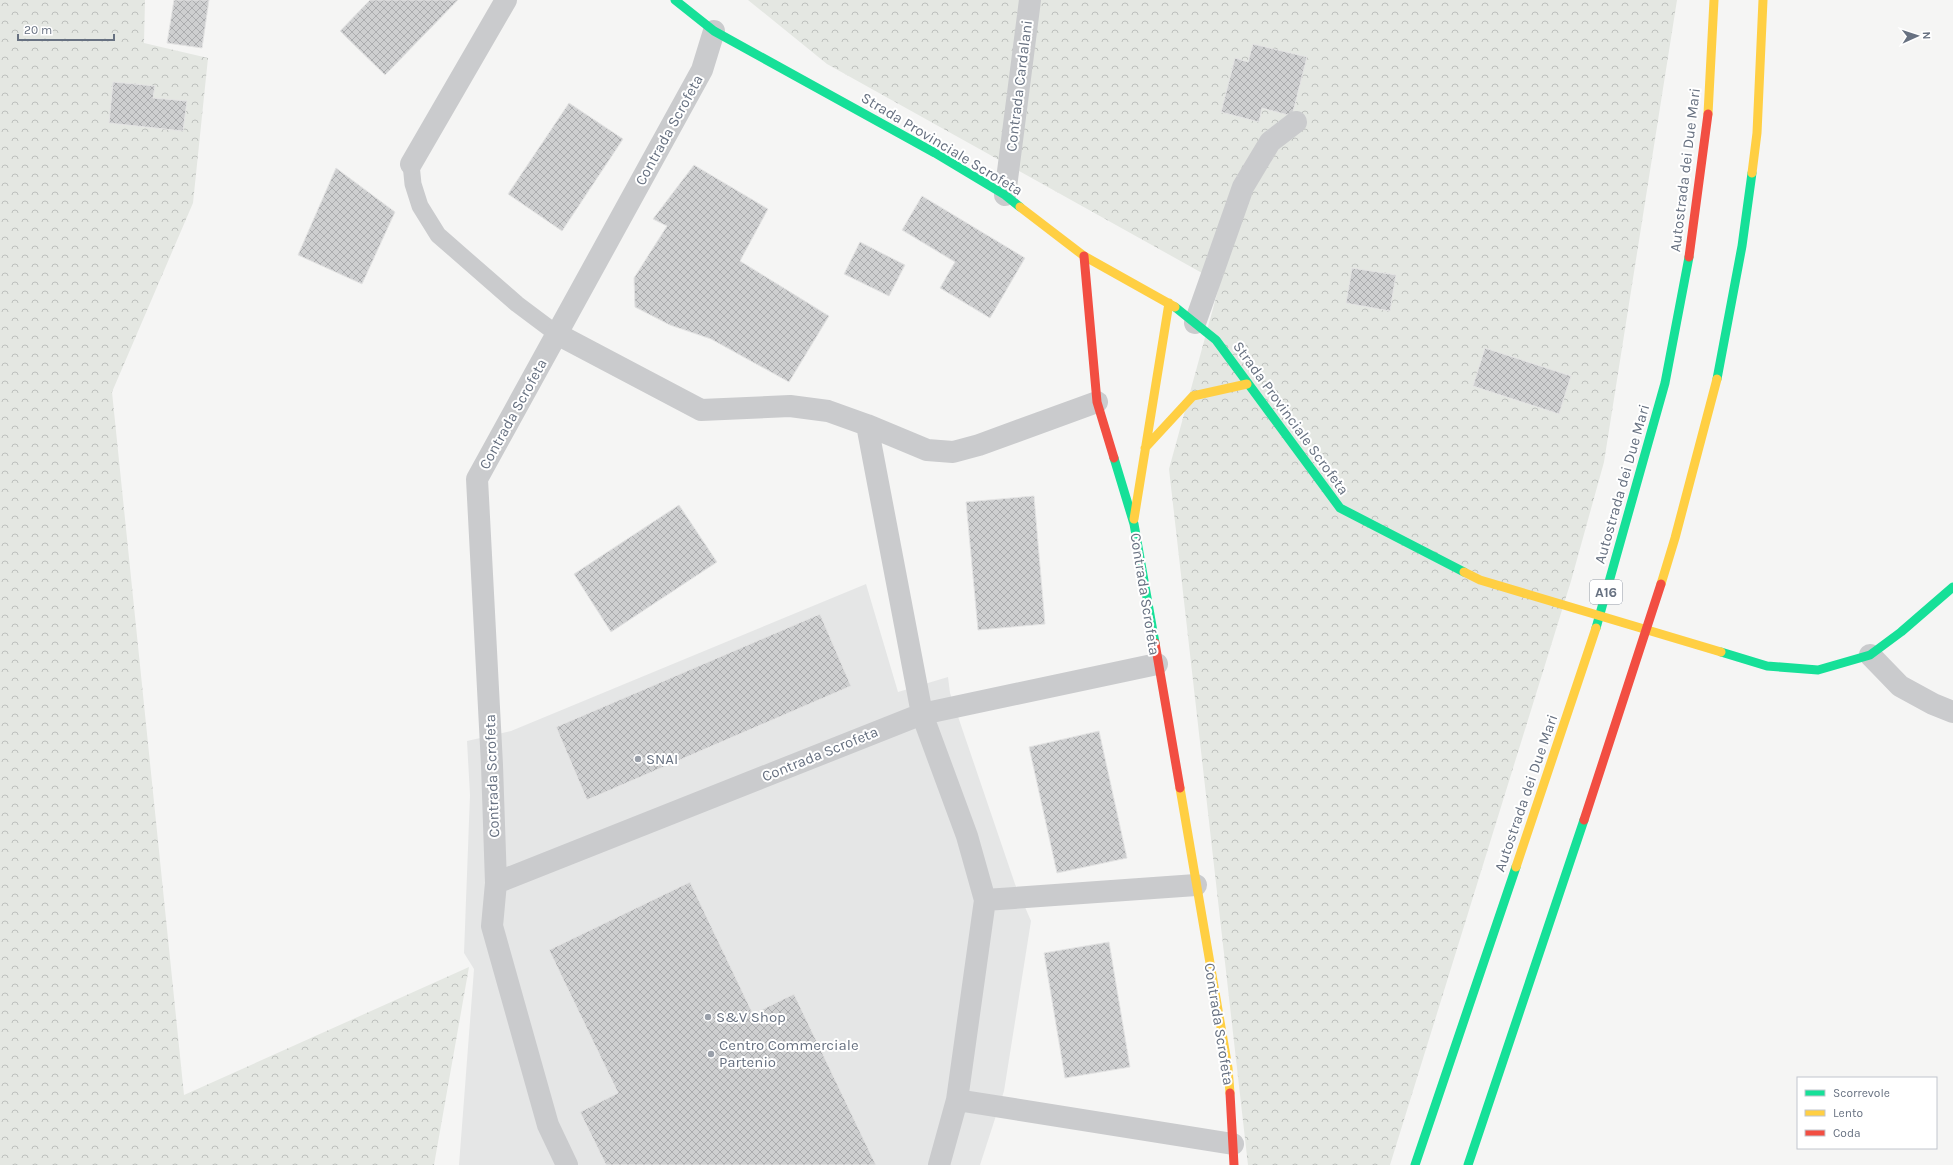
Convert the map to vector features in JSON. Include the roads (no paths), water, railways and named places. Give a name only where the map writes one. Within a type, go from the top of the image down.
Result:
[{"type":"main road","name":"Strada Provinciale Scrofeta","points":[[675,0],[714,31],[928,149],[1005,195],[1084,256],[1169,302],[1216,340],[1340,508],[1480,580],[1767,666],[1818,670],[1870,655],[1953,586]]},
{"type":"main road","name":"Autostrada dei Due Mari","points":[[1415,1165],[1590,648],[1626,526],[1665,383],[1693,238],[1707,127],[1714,0]]},
{"type":"main road","points":[[1468,1165],[1637,661],[1675,538],[1713,397],[1742,246],[1757,133],[1763,0]]},
{"type":"main road","points":[[1084,256],[1097,402],[1134,524]]},
{"type":"main road","points":[[1134,524],[1169,302]]},
{"type":"main road","points":[[1146,448],[1193,396],[1247,384]]},
{"type":"main road","name":"Contrada Scrofeta","points":[[1134,524],[1228,1068],[1234,1155]]},
{"type":"street","points":[[411,164],[506,0]]},
{"type":"street","name":"Contrada Cardalani","points":[[1005,195],[1030,0]]},
{"type":"street","name":"Contrada Scrofeta","points":[[714,31],[702,70],[477,479],[492,765],[496,883],[922,714],[1157,664]]},
{"type":"street","points":[[1195,323],[1243,187],[1270,142],[1296,122]]},
{"type":"street","points":[[557,334],[701,410],[790,406],[828,412],[867,425],[926,450],[953,452],[979,445],[1097,402]]},
{"type":"street","points":[[867,425],[922,714],[968,836],[985,900],[957,1100],[938,1165]]},
{"type":"street","points":[[1870,655],[1900,686],[1933,704],[1953,712]]},
{"type":"street","points":[[496,883],[492,926],[548,1125],[567,1165]]},
{"type":"street","points":[[985,900],[1196,885]]},
{"type":"street","points":[[957,1100],[1234,1155]]},
{"type":"lane","points":[[411,164],[413,184],[420,206],[438,235],[517,304],[557,334]]},
{"type":"place","name":"SNAI","points":[[638,759]]},
{"type":"place","name":"S&V Shop","points":[[708,1017]]},
{"type":"place","name":"Centro Commerciale Partenio","points":[[711,1054]]}]
